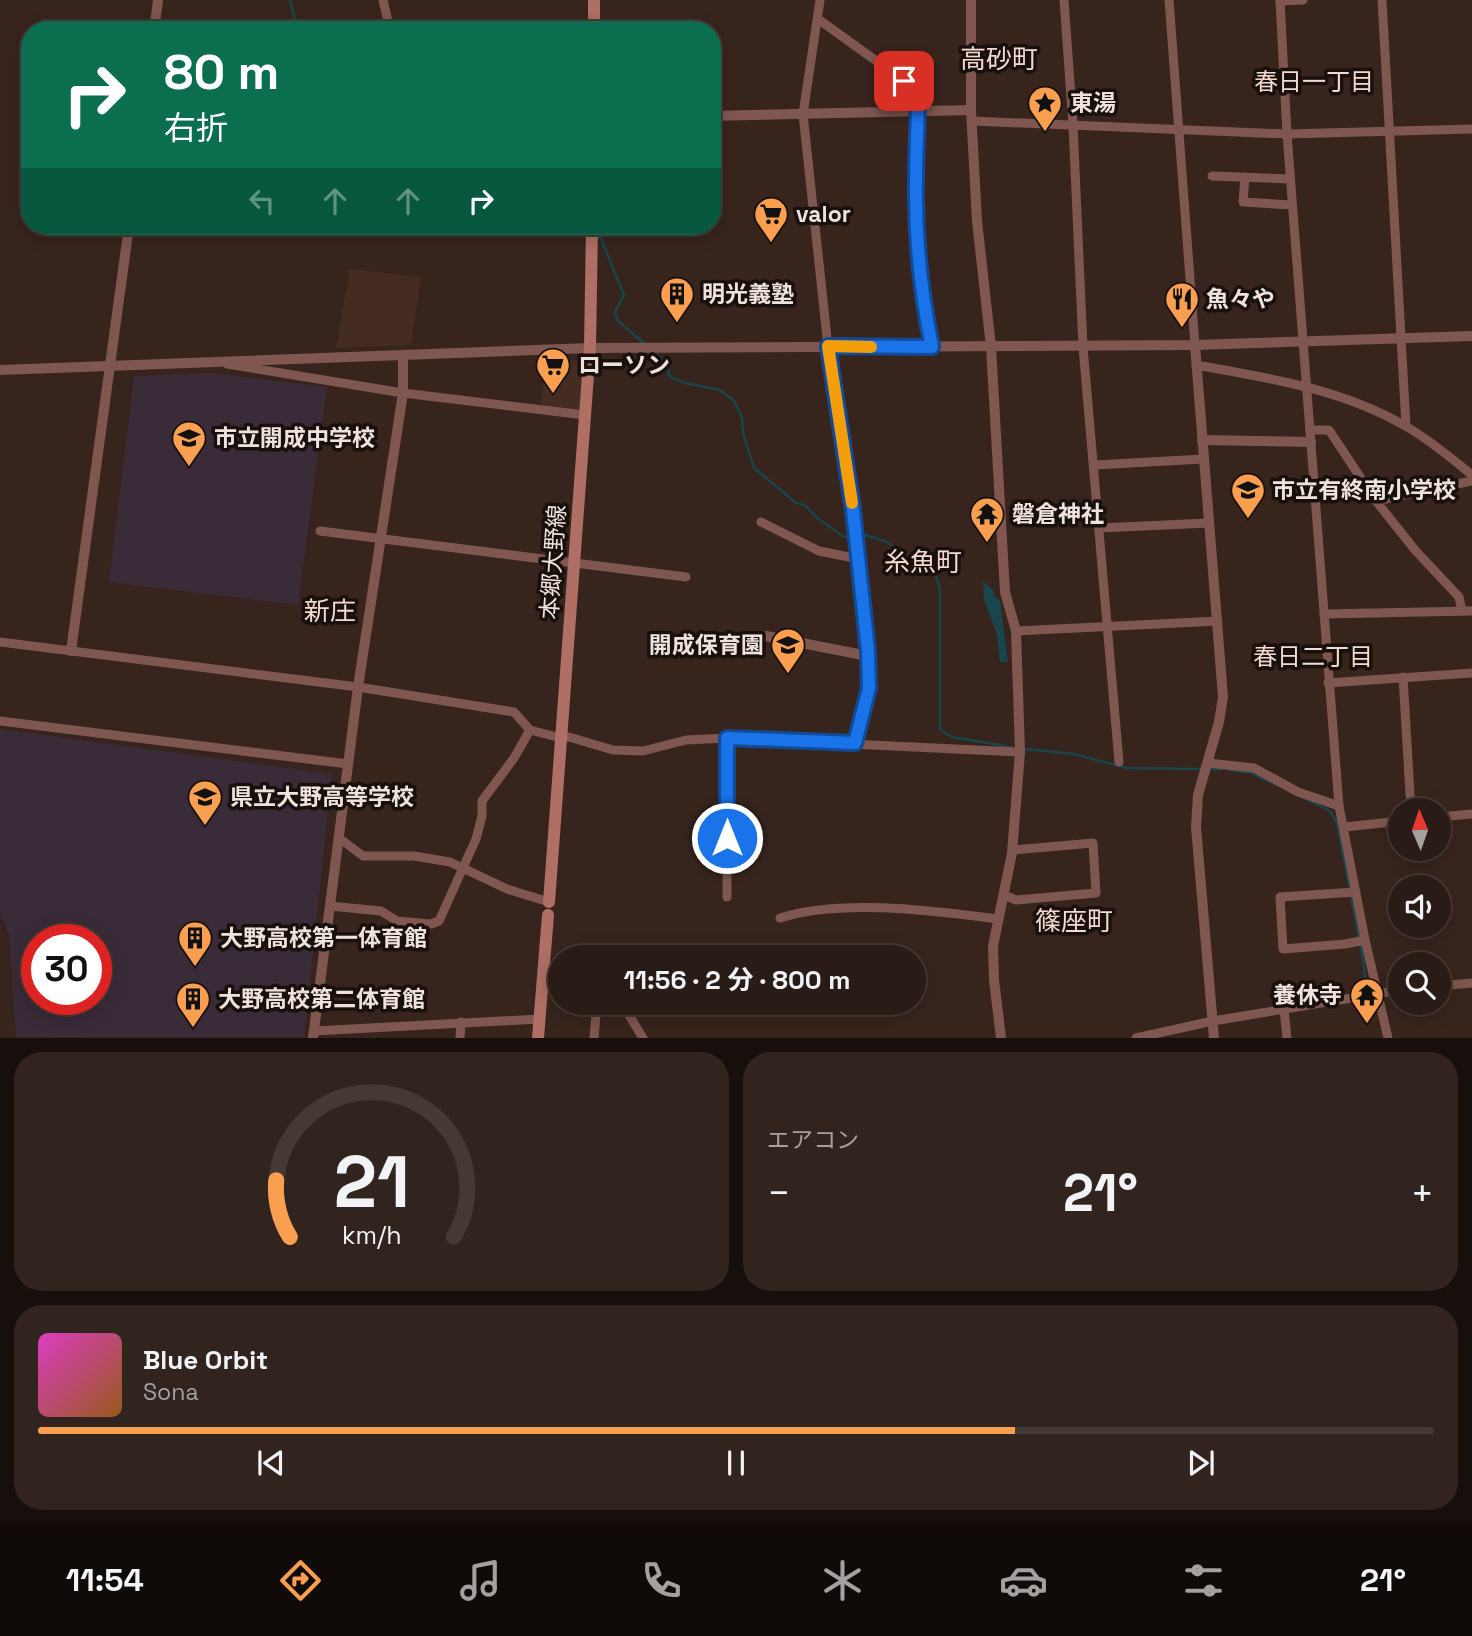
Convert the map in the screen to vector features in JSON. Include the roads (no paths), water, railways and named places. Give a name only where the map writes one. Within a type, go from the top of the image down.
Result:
[{"type":"main road","points":[[594,0],[594,21]]},
{"type":"main road","name":"本郷大野線","points":[[538,1038],[590,348],[592,235]]},
{"type":"street","points":[[155,21],[158,0]]},
{"type":"street","points":[[383,0],[388,21]]},
{"type":"street","points":[[820,0],[803,114],[828,346],[859,559],[868,656],[869,688],[855,743]]},
{"type":"street","points":[[971,0],[972,116],[977,221],[991,347],[1005,592],[1016,631],[1020,751],[1013,850],[993,946],[1001,1038]]},
{"type":"street","points":[[1064,0],[1073,125],[1083,346],[1119,762]]},
{"type":"street","points":[[1169,0],[1223,697],[1219,722],[1198,795],[1196,827],[1214,1038]]},
{"type":"street","points":[[1303,0],[1280,0],[1290,179],[1328,683],[1339,806],[1365,940],[1388,1038]]},
{"type":"street","points":[[1382,0],[1406,426]]},
{"type":"street","points":[[818,19],[918,91],[916,184],[921,279],[932,347]]},
{"type":"street","points":[[721,116],[918,111],[1073,125],[1287,134],[1472,129]]},
{"type":"street","points":[[1212,176],[1290,179]]},
{"type":"street","points":[[1245,177],[1243,202],[1292,205]]},
{"type":"street","points":[[71,651],[128,235]]},
{"type":"street","points":[[0,370],[590,348],[1195,345],[1472,336]]},
{"type":"street","points":[[403,355],[403,393],[358,687],[313,1034],[390,1026],[540,1019]]},
{"type":"street","points":[[219,363],[403,393],[585,415]]},
{"type":"street","points":[[1196,365],[1306,385],[1358,404],[1406,426],[1472,475]]},
{"type":"street","points":[[1310,429],[1329,430],[1376,501],[1415,550],[1460,597],[1467,611],[1324,614]]},
{"type":"street","points":[[1202,440],[1311,442]]},
{"type":"street","points":[[1095,465],[1203,459]]},
{"type":"street","points":[[1376,501],[1472,481]]},
{"type":"street","points":[[761,522],[819,551],[859,559]]},
{"type":"street","points":[[1100,528],[1208,523]]},
{"type":"street","points":[[320,531],[686,577]]},
{"type":"street","points":[[1016,631],[1218,621]]},
{"type":"street","points":[[766,635],[868,656]]},
{"type":"street","points":[[0,642],[358,687],[514,712],[530,730],[561,738],[569,737],[614,750],[643,751],[686,740],[727,738],[1020,751]]},
{"type":"street","points":[[1328,683],[1472,673]]},
{"type":"street","points":[[1403,677],[1410,798]]},
{"type":"street","points":[[0,721],[348,764]]},
{"type":"street","points":[[330,906],[381,911],[397,921],[431,924],[439,920],[463,869],[482,816],[482,801],[514,758],[530,730]]},
{"type":"street","points":[[727,738],[727,897]]},
{"type":"street","points":[[1208,762],[1254,768],[1298,792],[1339,806]]},
{"type":"street","points":[[1451,816],[1472,814]]},
{"type":"street","points":[[1345,827],[1388,822]]},
{"type":"street","points":[[339,838],[363,856],[414,856],[450,862],[548,908]]},
{"type":"street","points":[[1004,895],[1016,900],[1096,893],[1093,843],[1013,850]]},
{"type":"street","points":[[1356,892],[1280,897],[1283,949],[1365,940]]},
{"type":"street","points":[[780,918],[827,908],[929,910],[999,919]]},
{"type":"street","points":[[1451,985],[1472,983]]},
{"type":"street","points":[[542,987],[548,987]]},
{"type":"street","points":[[1136,1038],[1213,1021],[1388,991]]},
{"type":"street","points":[[1284,1009],[1287,1038]]},
{"type":"street","points":[[594,1038],[596,1015]]},
{"type":"street","points":[[629,1015],[643,1038]]},
{"type":"street","points":[[460,1038],[461,1022]]},
{"type":"street","points":[[389,1038],[390,1026]]},
{"type":"water","points":[[983,581],[1000,600],[1008,662],[1000,662],[997,634],[984,600]]},
{"type":"waterway","points":[[290,0],[296,21]]},
{"type":"waterway","points":[[409,235],[427,235]]},
{"type":"waterway","points":[[596,235],[601,239],[624,295],[615,312],[618,321],[646,345]]},
{"type":"waterway","points":[[653,351],[665,362],[670,377],[720,390],[734,401],[742,418],[743,433],[754,468],[796,503],[805,505],[816,517],[844,537],[865,535],[885,541],[917,560],[936,577],[940,588],[940,730],[952,737],[1011,747]]},
{"type":"waterway","points":[[1025,749],[1074,754],[1127,768],[1201,769]]},
{"type":"waterway","points":[[1208,769],[1222,769]]},
{"type":"waterway","points":[[1229,770],[1251,773],[1279,786]]},
{"type":"waterway","points":[[1304,798],[1330,811],[1337,823],[1363,959],[1368,1001]]},
{"type":"place","name":"東湯","points":[[1045,133]]},
{"type":"place","name":"valor","points":[[771,244]]},
{"type":"place","name":"明光義塾","points":[[677,324]]},
{"type":"place","name":"魚々や","points":[[1182,329]]},
{"type":"place","name":"ローソン","points":[[553,395]]},
{"type":"place","name":"市立開成中学校","points":[[189,468]]},
{"type":"place","name":"市立有終南小学校","points":[[1248,520]]},
{"type":"place","name":"磐倉神社","points":[[987,544]]},
{"type":"place","name":"開成保育園","points":[[788,675]]},
{"type":"place","name":"県立大野高等学校","points":[[205,827]]},
{"type":"place","name":"大野高校第一体育館","points":[[195,968]]},
{"type":"place","name":"養休寺","points":[[1367,1025]]},
{"type":"place","name":"大野高校第二体育館","points":[[193,1029]]},
{"type":"district","name":"高砂町","points":[[999,59]]},
{"type":"district","name":"春日一丁目","points":[[1314,82]]},
{"type":"district","name":"糸魚町","points":[[923,562]]},
{"type":"district","name":"新庄","points":[[330,611]]},
{"type":"district","name":"春日二丁目","points":[[1313,657]]},
{"type":"district","name":"篠座町","points":[[1074,921]]}]
